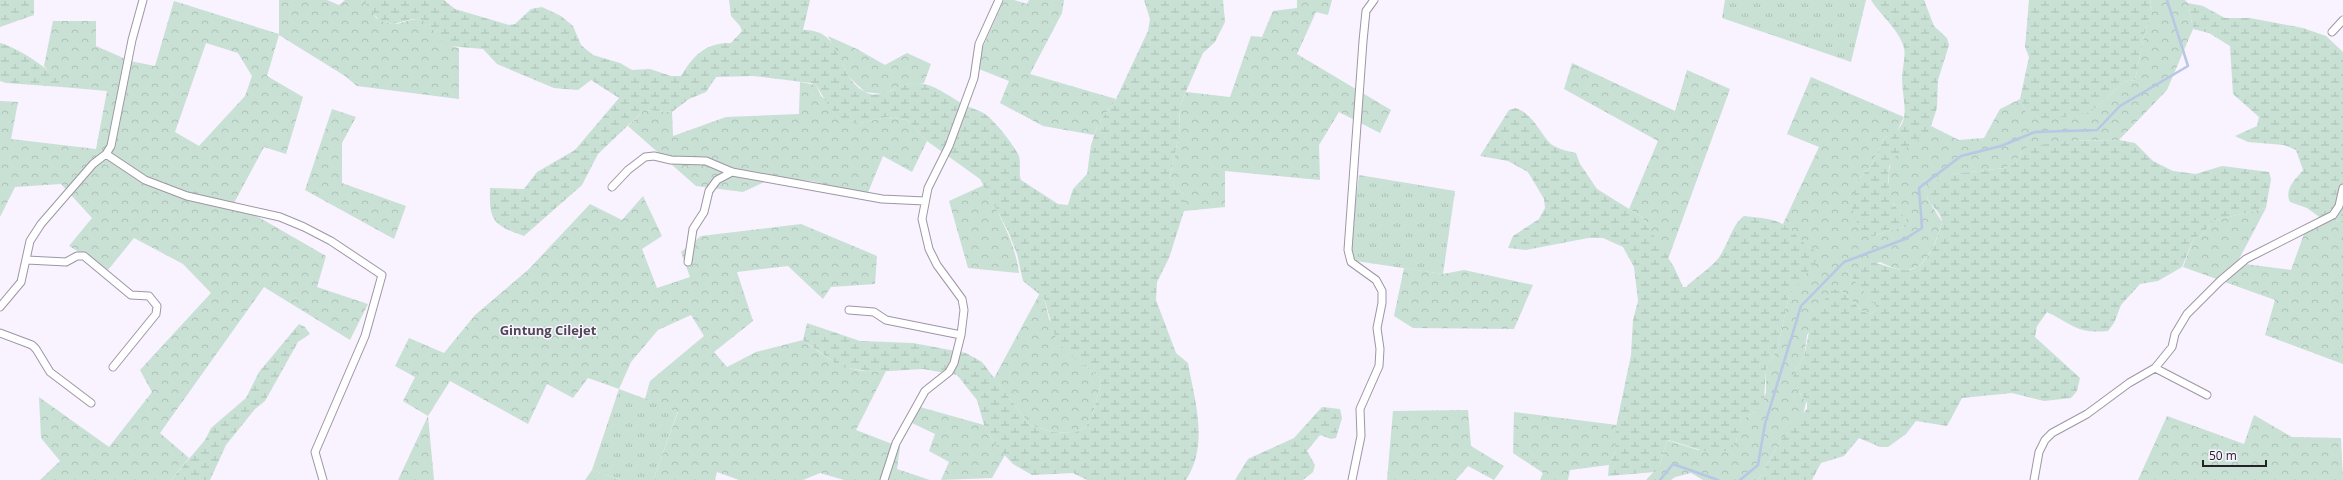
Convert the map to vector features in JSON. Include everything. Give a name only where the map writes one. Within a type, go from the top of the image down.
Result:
[{"type":"street","points":[[0,307],[21,282],[30,241],[41,224],[93,164],[106,154],[111,146],[132,40],[143,0]]},
{"type":"street","points":[[884,480],[899,437],[925,391],[949,372],[954,363],[961,335],[964,310],[962,299],[937,266],[929,249],[922,219],[928,188],[949,146],[974,78],[979,44],[999,0]]},
{"type":"street","points":[[1352,480],[1361,436],[1360,409],[1362,401],[1376,377],[1380,360],[1377,328],[1382,303],[1382,291],[1376,280],[1351,262],[1348,250],[1366,11],[1374,0]]},
{"type":"street","points":[[2332,32],[2343,20]]},
{"type":"street","points":[[106,154],[145,180],[186,196],[280,217],[304,227],[331,241],[382,275],[365,336],[315,452],[323,480]]},
{"type":"street","points":[[612,187],[628,170],[645,157],[706,161],[732,172],[882,199],[925,201]]},
{"type":"street","points":[[688,262],[693,229],[704,212],[709,190],[717,180],[732,172]]},
{"type":"street","points":[[2034,480],[2039,452],[2045,440],[2052,433],[2087,414],[2129,382],[2155,368],[2172,347],[2175,334],[2196,303],[2246,259],[2333,214],[2339,206],[2343,188]]},
{"type":"street","points":[[27,260],[66,262],[77,256],[84,256],[131,296],[149,296],[157,306],[156,314],[113,367]]},
{"type":"street","points":[[849,310],[874,312],[886,320],[961,335]]},
{"type":"street","points":[[0,333],[32,345],[50,372],[91,403]]},
{"type":"street","points":[[2155,368],[2207,395]]},
{"type":"green space","points":[[0,0],[34,0],[34,15],[0,27]]},
{"type":"green space","points":[[279,0],[327,0],[339,5],[345,0],[362,0],[372,9],[376,18],[387,23],[394,24],[414,19],[421,20],[431,26],[440,39],[445,43],[459,48],[459,99],[357,86],[345,76],[279,35],[267,76],[303,97],[286,154],[264,147],[234,203],[326,256],[317,287],[368,304],[350,340],[264,287],[160,433],[189,458],[171,480],[40,480],[60,461],[41,438],[39,397],[109,447],[152,392],[140,370],[211,293],[183,264],[134,238],[108,270],[69,246],[92,218],[61,184],[15,187],[0,217],[0,101],[18,102],[11,139],[96,149],[107,91],[62,87],[44,66],[53,21],[96,21],[96,46],[130,61],[155,66],[174,1],[279,34]],"holes":[[[206,43],[238,53],[252,76],[245,96],[199,146],[175,132]]]},
{"type":"green space","points":[[362,0],[444,0],[455,9],[509,25],[515,24],[531,9],[542,7],[561,16],[573,26],[581,45],[593,55],[620,63],[632,70],[650,69],[671,76],[681,76],[690,62],[701,52],[714,45],[731,43],[742,31],[740,26],[731,16],[729,0],[810,0],[803,30],[816,32],[826,37],[833,45],[848,75],[855,84],[865,92],[876,95],[908,84],[923,84],[937,89],[963,104],[983,113],[989,117],[1008,138],[1018,154],[1020,160],[1021,180],[1058,204],[1068,205],[1073,189],[1087,174],[1091,145],[1098,124],[1116,99],[1148,31],[1150,19],[1144,0],[1223,0],[1225,22],[1215,42],[1203,53],[1180,105],[1179,135],[1170,176],[1174,187],[1184,194],[1184,211],[1169,258],[1157,282],[1156,300],[1176,353],[1188,363],[1197,408],[1199,437],[1197,452],[1193,466],[1186,480],[1087,480],[1073,473],[1032,475],[1013,464],[996,446],[984,425],[977,400],[957,375],[923,369],[873,372],[841,367],[803,340],[807,323],[860,341],[913,343],[966,353],[982,362],[1030,425],[1052,432],[1073,433],[1085,428],[1092,416],[1101,384],[1100,377],[1081,364],[1057,342],[1044,298],[1023,281],[1017,254],[1008,231],[980,179],[927,141],[907,120],[886,117],[857,124],[844,120],[830,108],[816,85],[811,83],[753,76],[716,77],[706,92],[689,99],[672,112],[644,110],[598,154],[582,185],[524,236],[499,225],[495,220],[492,215],[490,188],[524,189],[537,172],[575,150],[619,98],[591,80],[578,90],[554,88],[497,64],[483,49],[449,46],[440,40],[430,25],[421,20],[413,19],[393,24],[380,21]]},
{"type":"green space","points":[[1004,0],[1014,0],[1027,4],[1029,0],[1064,0],[1062,13],[1030,74],[1116,99],[1098,124],[1094,135],[1043,126],[1000,103],[1009,81],[974,67]]},
{"type":"green space","points":[[1297,0],[1332,0],[1328,15],[1316,12],[1297,54],[1391,110],[1380,133],[1339,112],[1319,145],[1320,180],[1225,171],[1225,207],[1184,211],[1184,194],[1174,187],[1170,176],[1179,135],[1180,105],[1186,92],[1230,97],[1251,36],[1262,37],[1273,11],[1297,8]]},
{"type":"green space","points":[[1725,0],[1866,0],[1851,62],[1722,18]]},
{"type":"green space","points":[[1871,0],[1924,0],[1934,26],[1947,38],[1949,45],[1938,80],[1937,108],[1931,126],[1922,137],[1896,155],[1889,167],[1888,181],[1894,205],[1906,219],[1907,224],[1905,227],[1889,230],[1874,236],[1866,236],[1860,232],[1852,208],[1856,182],[1871,166],[1884,138],[1894,133],[1900,127],[1905,113],[1902,78],[1905,55],[1902,41]]},
{"type":"green space","points":[[2029,0],[2150,0],[2152,10],[2145,31],[2135,80],[2124,82],[2091,112],[2042,121],[2027,114],[2020,99],[2029,57],[2025,47]]},
{"type":"green space","points":[[2150,0],[2185,0],[2188,3],[2193,29],[2167,90],[2119,140],[2066,141],[2022,151],[2016,162],[2005,168],[1952,174],[1927,198],[1942,222],[1934,245],[1925,260],[1919,266],[1912,269],[1898,269],[1880,262],[1849,274],[1877,306],[1875,311],[1870,314],[1862,311],[1840,289],[1807,335],[1804,357],[1795,371],[1794,385],[1806,402],[1803,416],[1782,438],[1758,480],[1703,480],[1691,473],[1675,477],[1671,480],[1646,480],[1660,465],[1667,440],[1698,450],[1736,442],[1741,420],[1757,411],[1766,393],[1766,369],[1778,347],[1789,295],[1814,250],[1802,243],[1791,230],[1783,224],[1819,147],[1787,134],[1811,77],[1904,117],[1896,133],[1884,138],[1871,166],[1856,182],[1874,236],[1889,230],[1905,227],[1906,219],[1895,206],[1890,193],[1888,180],[1890,167],[1898,152],[1931,126],[1959,140],[1984,138],[2000,109],[2020,99],[2027,114],[2091,112],[2124,82],[2135,80],[2145,31],[2152,10]]},
{"type":"green space","points":[[2188,3],[2203,6],[2225,18],[2250,18],[2303,28],[2326,36],[2343,52],[2343,221],[2322,219],[2307,208],[2290,202],[2288,193],[2289,189],[2303,170],[2296,150],[2284,145],[2248,142],[2235,136],[2257,126],[2259,117],[2233,94],[2230,46],[2209,33],[2193,29]]},
{"type":"green space","points":[[828,36],[857,49],[885,65],[907,53],[931,64],[924,83],[907,84],[882,94],[865,92],[849,77]]},
{"type":"green space","points":[[0,43],[15,49],[45,68],[59,81],[62,87],[6,83],[0,81]]},
{"type":"green space","points":[[1572,63],[1675,111],[1687,70],[1730,89],[1668,259],[1642,217],[1629,209],[1658,141],[1564,89]]},
{"type":"green space","points":[[800,82],[816,85],[821,96],[857,124],[886,117],[907,120],[927,141],[912,172],[883,156],[867,195],[812,181],[771,179],[743,192],[696,186],[628,126],[644,110],[672,112],[673,136],[726,117],[799,114]]},
{"type":"green space","points":[[1516,108],[1531,118],[1553,146],[1576,153],[1580,164],[1597,189],[1642,217],[1674,267],[1683,287],[1686,287],[1716,261],[1724,250],[1736,225],[1744,216],[1769,219],[1781,223],[1814,250],[1817,257],[1815,263],[1789,295],[1778,347],[1766,369],[1764,400],[1757,411],[1741,420],[1736,441],[1731,448],[1723,452],[1704,451],[1667,440],[1660,465],[1655,472],[1608,476],[1609,465],[1615,451],[1616,427],[1631,355],[1633,320],[1638,301],[1634,267],[1623,247],[1603,238],[1588,238],[1526,250],[1508,248],[1513,236],[1539,219],[1545,208],[1544,199],[1528,172],[1508,161],[1480,156],[1509,110]]},
{"type":"green space","points":[[332,109],[356,117],[342,143],[342,183],[406,206],[394,239],[305,190]]},
{"type":"green space","points":[[2119,140],[2135,143],[2153,161],[2173,171],[2196,174],[2222,166],[2269,172],[2271,179],[2266,208],[2213,221],[2203,234],[2194,238],[2182,267],[2158,281],[2140,284],[2121,305],[2114,323],[2108,331],[2089,331],[2075,327],[2047,312],[2037,326],[2035,337],[2080,378],[2077,391],[2071,398],[2044,401],[2012,393],[1962,398],[1947,426],[1916,421],[1906,434],[1888,447],[1880,447],[1859,438],[1844,456],[1821,463],[1812,480],[1758,480],[1782,438],[1807,409],[1807,403],[1794,385],[1793,378],[1795,371],[1804,357],[1810,327],[1830,290],[1840,289],[1862,311],[1870,314],[1875,311],[1876,306],[1849,274],[1864,264],[1870,263],[1876,263],[1903,270],[1911,270],[1924,261],[1930,253],[1938,236],[1942,221],[1938,211],[1931,204],[1927,196],[1929,184],[1952,174],[2005,168],[2016,162],[2022,151],[2027,147],[2066,141]]},
{"type":"green space","points":[[1359,175],[1455,191],[1443,274],[1356,261],[1349,253]]},
{"type":"green space","points":[[984,185],[1010,239],[1019,273],[968,268],[949,201]]},
{"type":"green space","points":[[643,196],[662,236],[642,249],[657,288],[690,277],[681,252],[701,236],[801,224],[877,256],[875,284],[831,287],[823,299],[788,266],[737,272],[753,321],[714,352],[727,367],[756,352],[803,340],[823,355],[841,365],[860,371],[886,371],[856,430],[900,447],[897,469],[930,480],[844,480],[820,473],[803,480],[739,480],[717,472],[715,480],[653,480],[678,412],[645,399],[650,381],[704,336],[691,315],[658,330],[631,362],[619,389],[588,378],[573,398],[547,384],[528,424],[450,381],[428,416],[403,401],[415,377],[395,366],[409,338],[444,353],[475,315],[529,269],[590,204],[622,220]]},
{"type":"green space","points":[[2266,208],[2237,263],[2291,270],[2308,223],[2322,219],[2343,221],[2343,364],[2265,335],[2275,300],[2183,267],[2194,238],[2203,234],[2213,221]]},
{"type":"green space","points":[[1404,268],[1443,274],[1464,270],[1533,285],[1514,329],[1413,328],[1394,316]]},
{"type":"green space","points":[[1040,293],[1044,298],[1049,319],[1081,364],[1100,377],[1101,384],[1092,416],[1085,428],[1073,433],[1052,432],[1030,425],[994,378]]},
{"type":"green space","points":[[299,324],[305,327],[310,334],[298,342],[265,401],[255,409],[226,445],[210,480],[171,480],[205,440],[211,428],[246,398],[259,372]]},
{"type":"green space","points":[[619,389],[678,411],[653,480],[621,480],[592,470]]},
{"type":"green space","points":[[920,407],[984,425],[996,446],[1005,455],[992,478],[941,480],[949,462],[929,451],[935,434],[912,423]]},
{"type":"green space","points":[[1322,407],[1340,409],[1342,418],[1336,438],[1331,439],[1320,435],[1307,451],[1315,465],[1313,472],[1303,480],[1235,480],[1248,459],[1294,438]]},
{"type":"green space","points":[[1468,410],[1471,446],[1504,466],[1494,480],[1468,466],[1456,480],[1387,480],[1393,411]]},
{"type":"green space","points":[[1514,412],[1617,425],[1615,451],[1609,465],[1570,470],[1568,480],[1540,480],[1543,473],[1513,453]]},
{"type":"green space","points":[[2254,415],[2292,437],[2341,438],[2343,480],[2138,480],[2167,416],[2244,444]]},
{"type":"green space","points":[[428,416],[434,480],[398,480]]},
{"type":"green space","points":[[592,470],[621,480],[585,480]]},
{"type":"waterway","points":[[1740,480],[1758,465],[1765,424],[1801,306],[1844,262],[1905,239],[1922,228],[1919,188],[1961,156],[2001,146],[2035,132],[2097,130],[2120,106],[2188,66],[2167,0]]},
{"type":"waterway","points":[[1660,480],[1673,464],[1718,480]]},
{"type":"district","name":"Gintung Cilejet","points":[[548,330]]}]
